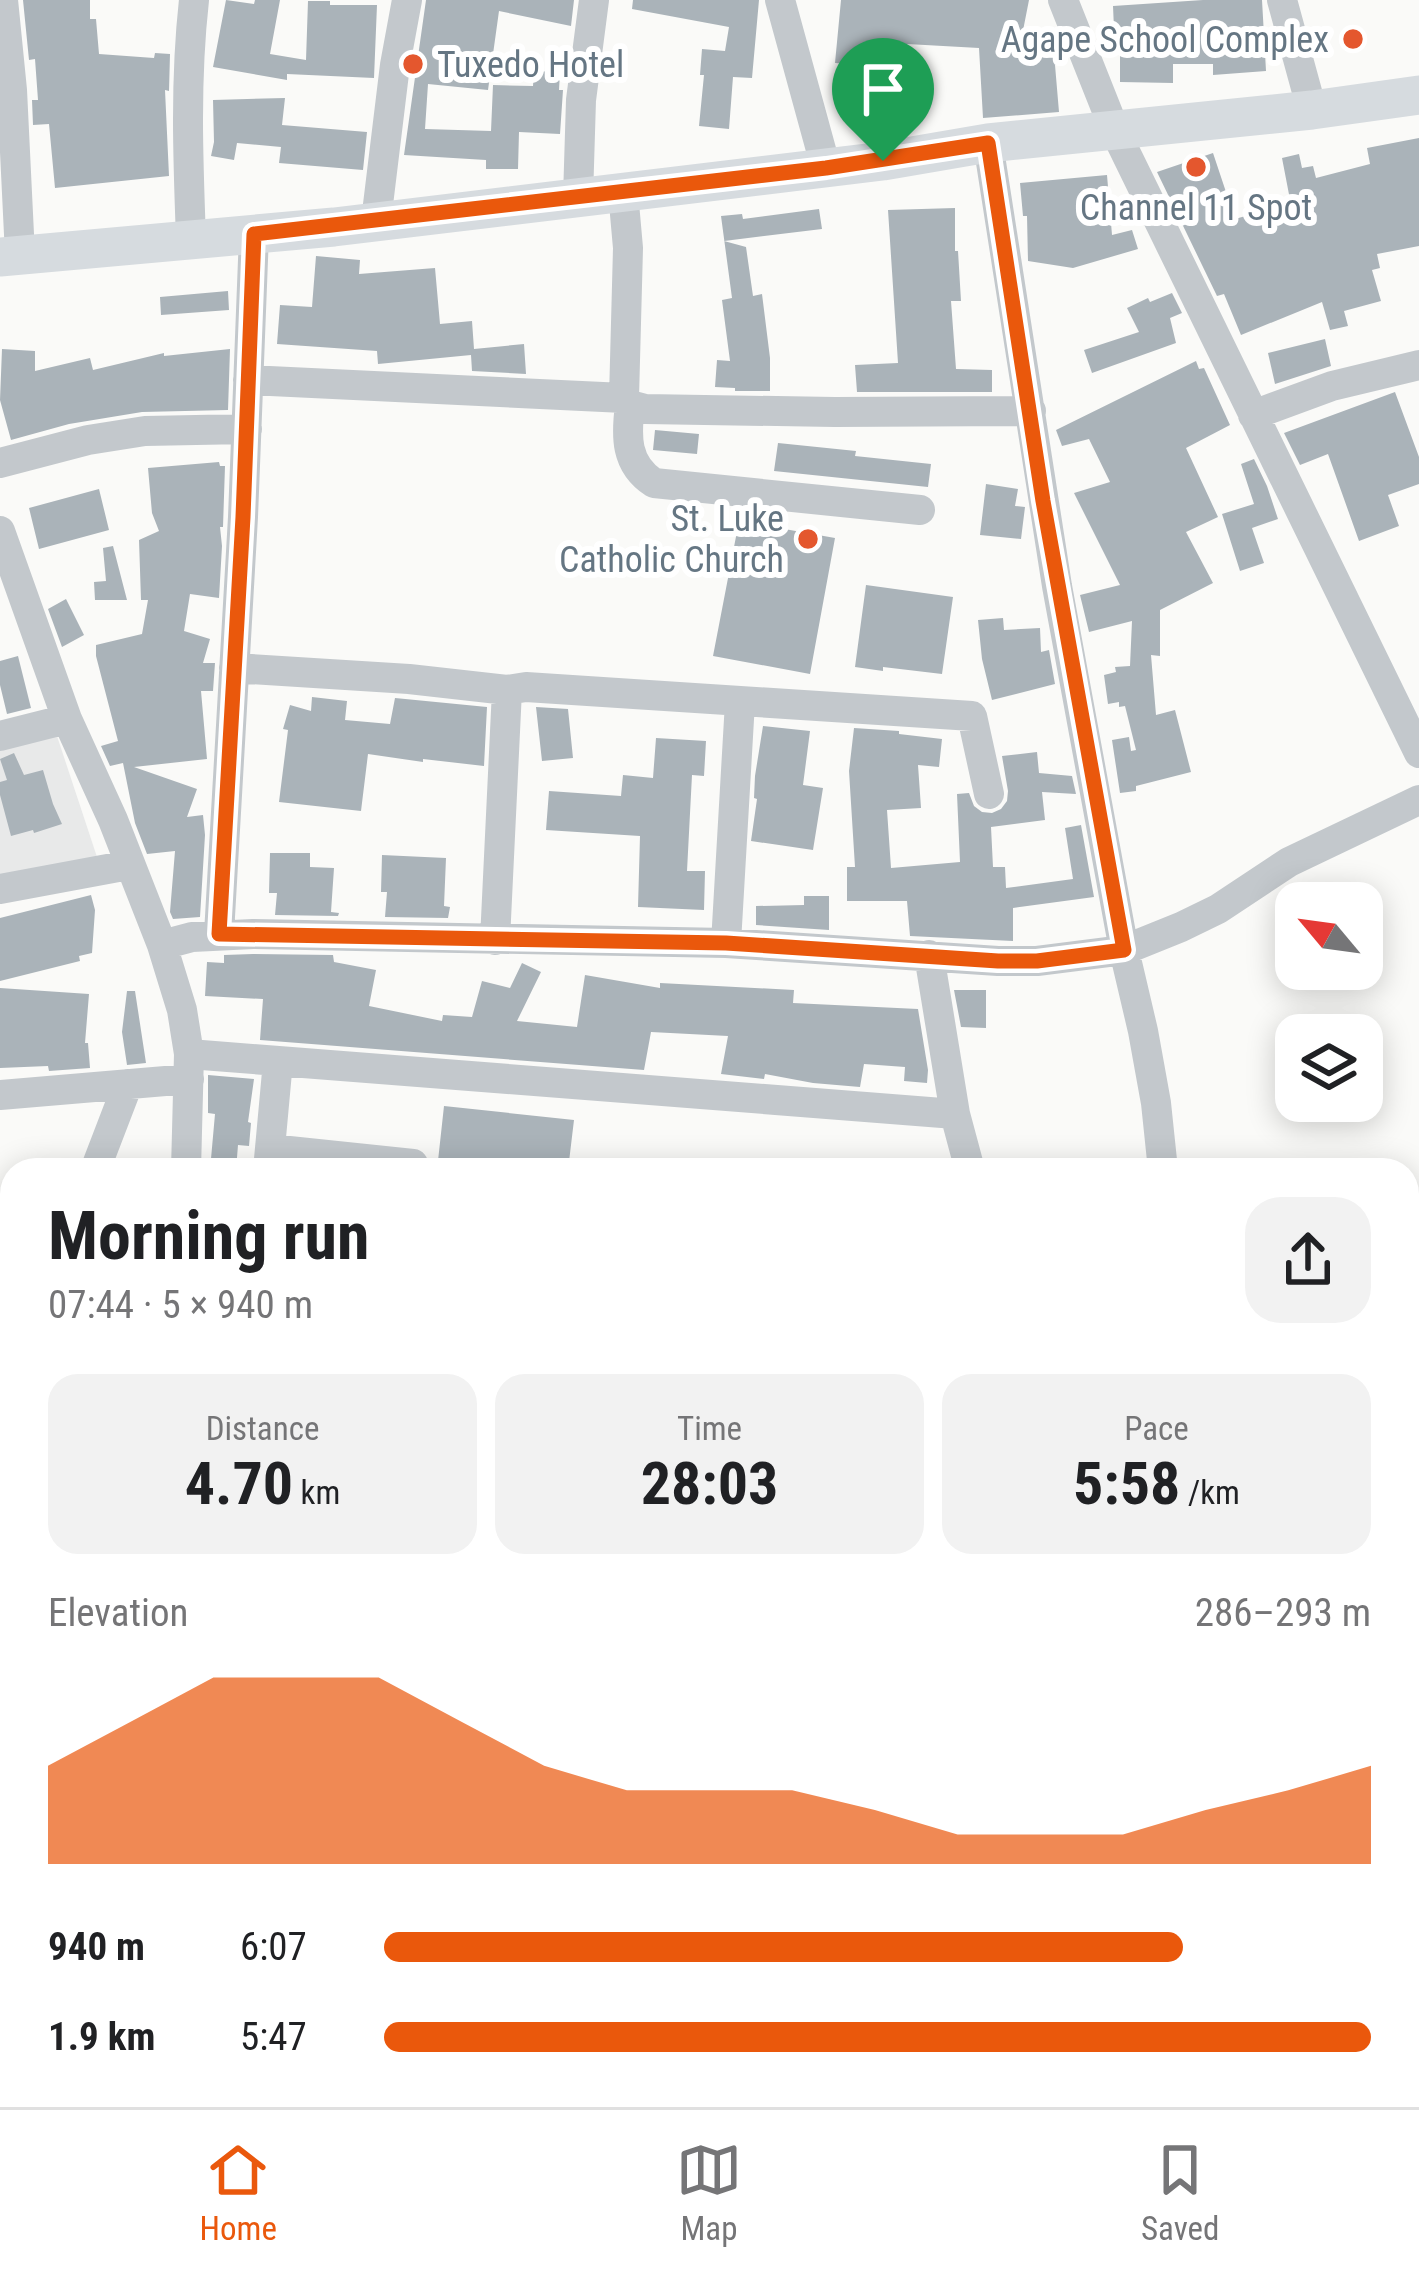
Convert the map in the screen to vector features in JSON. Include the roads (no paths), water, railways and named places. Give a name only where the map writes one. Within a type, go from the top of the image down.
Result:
[{"type":"main road","points":[[10,256],[578,198],[988,143],[1419,95]]},
{"type":"street","points":[[3,0],[12,90],[10,256]]},
{"type":"street","points":[[191,239],[187,118],[194,0]]},
{"type":"street","points":[[376,221],[407,0]]},
{"type":"street","points":[[578,198],[581,100],[594,0]]},
{"type":"street","points":[[780,0],[826,168]]},
{"type":"street","points":[[1063,0],[1115,131],[1419,753]]},
{"type":"street","points":[[1282,0],[1312,110]]},
{"type":"street","points":[[988,143],[1058,586],[1153,1085],[1162,1158]]},
{"type":"street","points":[[623,192],[628,248],[626,439],[645,477],[654,483],[920,510]]},
{"type":"street","points":[[219,934],[254,234]]},
{"type":"street","points":[[1252,416],[1332,386],[1419,364]]},
{"type":"street","points":[[248,380],[627,401],[645,409],[1031,411]]},
{"type":"street","points":[[0,463],[145,431],[247,429]]},
{"type":"street","points":[[1,535],[67,719],[163,945],[182,1010],[189,1066],[186,1158]]},
{"type":"street","points":[[233,668],[507,690],[526,687],[972,716],[989,794]]},
{"type":"street","points":[[494,940],[507,690]]},
{"type":"street","points":[[726,943],[740,702]]},
{"type":"street","points":[[0,736],[67,719]]},
{"type":"street","points":[[163,945],[219,934],[726,943],[1037,961],[1124,950],[1218,909],[1289,862],[1419,800]]},
{"type":"street","points":[[0,889],[129,865]]},
{"type":"street","points":[[928,955],[967,1158]]},
{"type":"street","points":[[0,1095],[128,1084],[189,1066],[278,1061],[955,1114]]},
{"type":"street","points":[[269,1158],[278,1061]]},
{"type":"street","points":[[100,1158],[128,1084]]},
{"type":"place","name":"Agape School Complex","points":[[1353,39]]},
{"type":"place","name":"Tuxedo Hotel","points":[[413,64]]},
{"type":"place","name":"Channel 11 Spot","points":[[1196,167]]},
{"type":"place","name":"St. Luke Catholic Church","points":[[808,539]]}]
